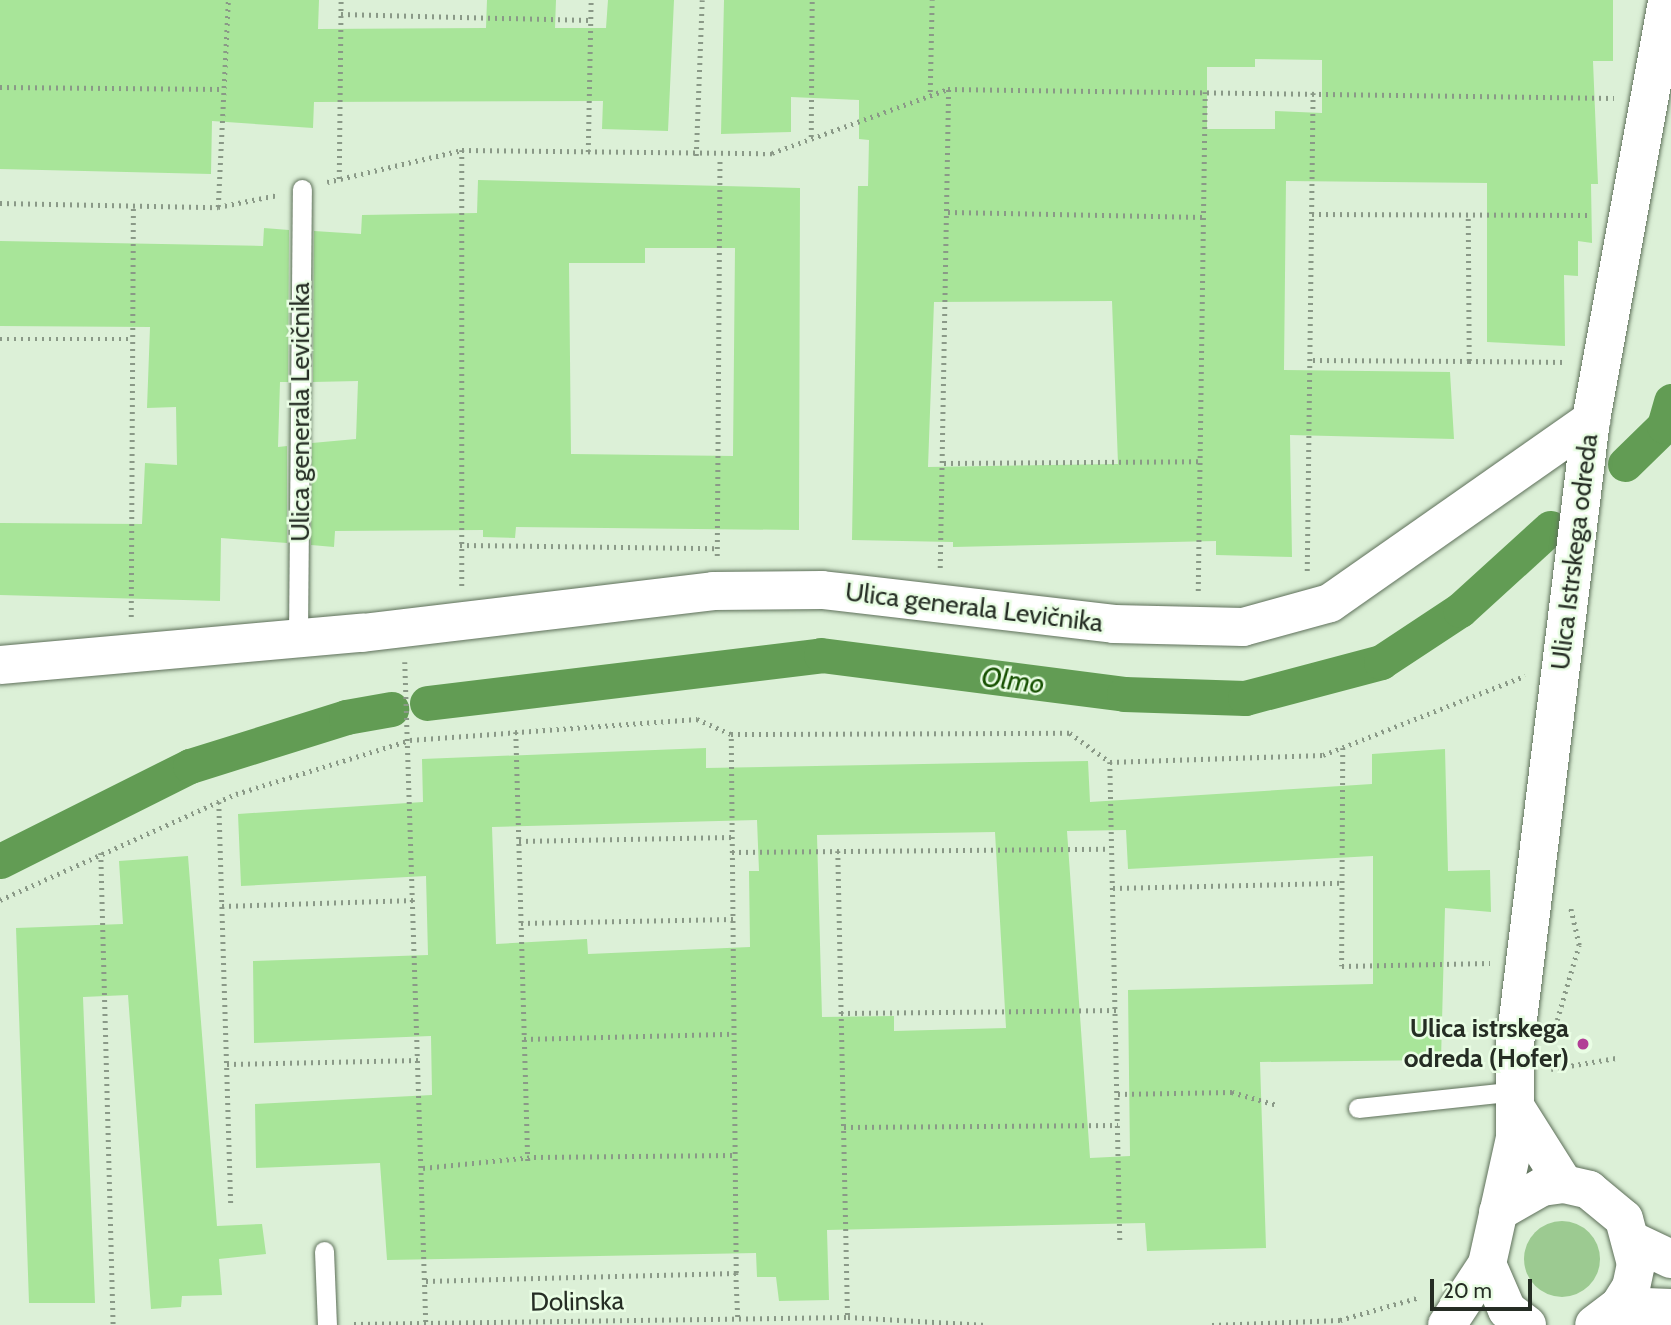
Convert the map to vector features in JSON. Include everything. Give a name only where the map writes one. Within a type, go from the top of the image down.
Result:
[{"type":"street","name":"Ulica Istrskega odreda","points":[[1516,1091],[1525,963],[1591,420],[1647,98],[1667,0]]},
{"type":"street","name":"Ulica generala Levičnika","points":[[0,665],[131,655],[464,621],[713,591],[939,599],[1114,624],[1243,627],[1330,603],[1591,420]]},
{"type":"street","points":[[1516,1091],[1564,1184]]},
{"type":"street","points":[[1447,1325],[1487,1264],[1498,1212],[1516,1091]]},
{"type":"street","points":[[1498,1212],[1542,1187],[1564,1184],[1609,1202],[1633,1241],[1636,1264],[1606,1316]]},
{"type":"street","points":[[1633,1241],[1671,1259]]},
{"type":"street","points":[[1487,1264],[1507,1310],[1527,1325]]},
{"type":"street","points":[[1606,1316],[1671,1308]]},
{"type":"lane","name":"Ulica generala Levičnika","points":[[299,636],[302,189]]},
{"type":"lane","points":[[1358,1108],[1516,1091]]},
{"type":"lane","points":[[324,1251],[327,1325]]},
{"type":"path","points":[[218,207],[228,0]]},
{"type":"path","points":[[339,179],[341,0]]},
{"type":"path","points":[[588,152],[591,0]]},
{"type":"path","points":[[696,156],[702,0]]},
{"type":"path","points":[[811,137],[812,0]]},
{"type":"path","points":[[930,92],[932,0]]},
{"type":"path","points":[[341,14],[590,20]]},
{"type":"path","points":[[0,87],[224,89]]},
{"type":"path","points":[[939,599],[944,463],[948,89]]},
{"type":"path","points":[[0,203],[133,208],[218,207],[461,150],[720,158],[772,153],[930,92],[948,89],[1647,98]]},
{"type":"path","points":[[1197,626],[1203,461],[1205,92]]},
{"type":"path","points":[[1306,610],[1313,360],[1313,93]]},
{"type":"path","points":[[461,150],[460,545],[464,621]]},
{"type":"path","points":[[713,591],[718,548],[720,158]]},
{"type":"path","points":[[131,655],[133,208]]},
{"type":"path","points":[[948,212],[1203,217]]},
{"type":"path","points":[[1312,214],[1628,215]]},
{"type":"path","points":[[1468,215],[1469,361]]},
{"type":"path","points":[[0,339],[132,339]]},
{"type":"path","points":[[1313,360],[1601,363]]},
{"type":"path","points":[[944,463],[1203,461]]},
{"type":"path","points":[[460,545],[718,548]]},
{"type":"path","points":[[403,626],[410,740],[426,1324]]},
{"type":"path","points":[[0,901],[101,853],[219,802],[410,740],[697,719],[731,734],[1070,733],[1111,762],[1323,755],[1561,662]]},
{"type":"path","points":[[516,732],[528,1162]]},
{"type":"path","points":[[731,734],[738,1319]]},
{"type":"path","points":[[1343,747],[1342,966],[1525,963]]},
{"type":"path","points":[[1111,762],[1121,1244]]},
{"type":"path","points":[[219,802],[231,1205]]},
{"type":"path","points":[[519,841],[732,837]]},
{"type":"path","points":[[732,852],[1108,849]]},
{"type":"path","points":[[838,852],[848,1317]]},
{"type":"path","points":[[101,853],[113,1325]]},
{"type":"path","points":[[1113,888],[1342,883]]},
{"type":"path","points":[[222,906],[415,900]]},
{"type":"path","points":[[521,923],[733,919]]},
{"type":"path","points":[[841,1013],[1116,1010]]},
{"type":"path","points":[[524,1039],[734,1034]]},
{"type":"path","points":[[1516,1091],[1616,1058]]},
{"type":"path","points":[[228,1064],[419,1060]]},
{"type":"path","points":[[1118,1094],[1232,1092],[1277,1105]]},
{"type":"path","points":[[844,1127],[1118,1125]]},
{"type":"path","points":[[423,1168],[735,1155]]},
{"type":"path","points":[[426,1281],[736,1273]]},
{"type":"path","points":[[1212,1325],[1340,1320],[1385,1310],[1428,1290]]},
{"type":"path","name":"Dolinska","points":[[327,1325],[848,1317],[987,1325]]},
{"type":"green space","points":[[1562,1221],[1576,1224],[1589,1232],[1597,1245],[1600,1259],[1597,1273],[1589,1286],[1576,1294],[1562,1297],[1548,1294],[1535,1286],[1527,1273],[1524,1259],[1527,1245],[1535,1232],[1548,1224]]},
{"type":"building","points":[[0,0],[319,0],[318,29],[486,28],[487,0],[556,0],[555,28],[606,28],[608,0],[674,0],[668,131],[602,129],[603,101],[314,102],[313,128],[212,121],[211,174],[0,169]]},
{"type":"building","points":[[724,0],[1613,0],[1613,61],[1593,61],[1598,184],[1591,184],[1592,243],[1578,241],[1578,276],[1564,275],[1565,346],[1487,342],[1487,183],[1286,181],[1284,370],[1450,372],[1454,439],[1290,435],[1292,557],[1216,555],[1216,541],[953,547],[953,542],[852,540],[858,186],[868,186],[869,140],[859,139],[859,100],[791,97],[791,132],[721,134]],"holes":[[[1255,59],[1322,60],[1322,113],[1275,111],[1275,129],[1207,129],[1207,67],[1255,67]],[[1112,301],[1118,464],[928,467],[934,302]]]},
{"type":"building","points":[[478,180],[800,188],[799,530],[516,527],[515,538],[483,537],[483,530],[335,531],[334,547],[311,545],[312,443],[356,439],[358,381],[313,382],[314,231],[361,234],[362,215],[477,213]],"holes":[[[645,248],[735,248],[733,456],[571,454],[569,263],[645,263]]]},
{"type":"building","points":[[264,228],[289,230],[288,382],[280,382],[278,447],[287,446],[287,543],[221,538],[220,601],[0,595],[0,523],[142,524],[145,463],[177,465],[176,407],[147,408],[150,327],[0,326],[0,241],[263,246]]},
{"type":"building","points":[[706,748],[706,768],[1088,761],[1090,802],[1372,784],[1372,754],[1445,749],[1448,871],[1490,870],[1491,912],[1445,908],[1441,1060],[1260,1062],[1266,1248],[1147,1251],[1145,1223],[827,1230],[829,1300],[779,1301],[776,1277],[757,1277],[756,1253],[387,1260],[380,1163],[256,1168],[255,1104],[432,1095],[431,1036],[254,1043],[253,961],[428,955],[426,876],[241,886],[238,814],[423,802],[422,759]],"holes":[[[757,820],[759,871],[749,871],[750,947],[588,954],[587,939],[496,944],[492,827]],[[1126,830],[1128,869],[1373,856],[1373,984],[1128,990],[1130,1156],[1090,1158],[1067,831]],[[995,832],[1006,1028],[894,1031],[894,1016],[822,1017],[817,835]]]},
{"type":"building","points":[[188,856],[217,1226],[262,1224],[266,1254],[219,1259],[222,1295],[182,1296],[181,1307],[151,1309],[128,995],[83,997],[95,1303],[29,1303],[16,928],[123,924],[119,861]]},
{"type":"waterway","points":[[1625,464],[1664,426],[1671,401]]},
{"type":"waterway","name":"Olmo","points":[[427,703],[821,655],[1124,694],[1245,698],[1381,662],[1460,610],[1550,528]]},
{"type":"waterway","points":[[0,861],[190,766],[346,717],[391,709]]},
{"type":"place","name":"Ulica istrskega odreda (Hofer)","points":[[1583,1044]]}]
